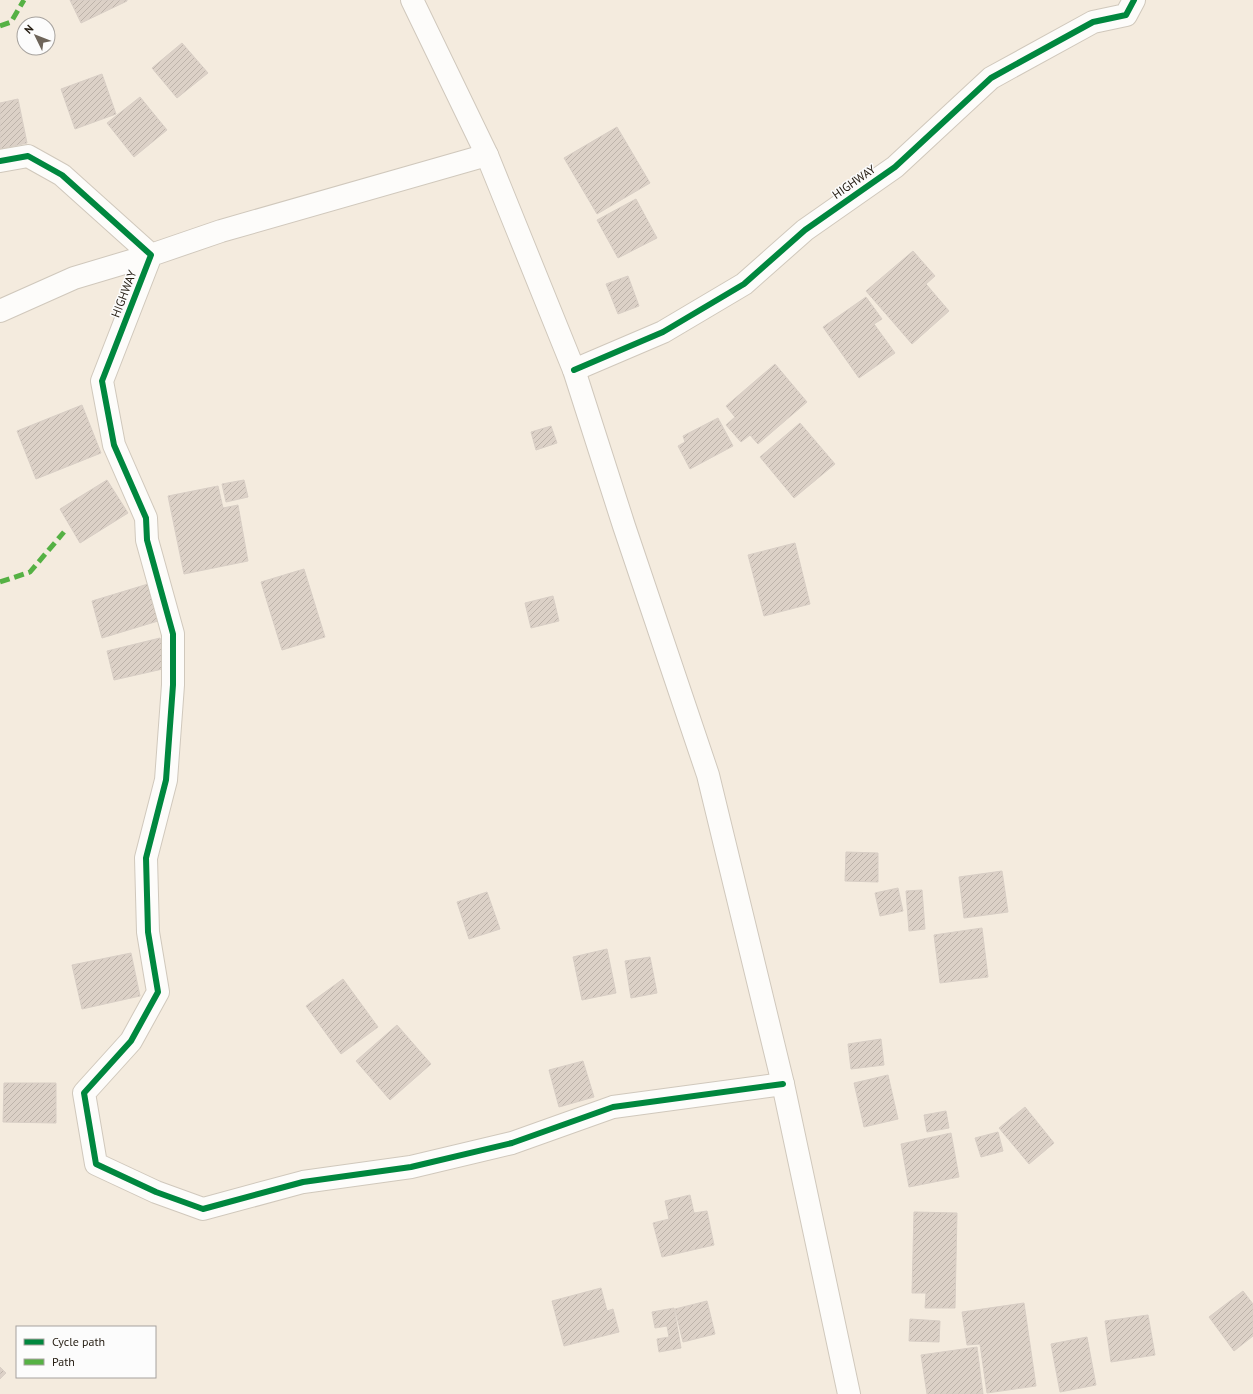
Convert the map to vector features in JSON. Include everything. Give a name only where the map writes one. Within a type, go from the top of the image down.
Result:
[{"type":"street","points":[[412,0],[487,155],[574,370],[708,775],[782,1084],[850,1394]]},
{"type":"street","name":"HIGHWAY","points":[[574,370],[663,332],[744,284],[805,230],[895,167],[991,78],[1093,22],[1151,0]]},
{"type":"street","points":[[0,311],[74,278],[151,255],[221,231],[487,155]]},
{"type":"street","points":[[0,161],[28,156],[62,175],[151,255]]},
{"type":"street","name":"HIGHWAY","points":[[151,255],[102,380],[114,445],[146,518],[147,540],[173,634],[173,685],[166,780],[146,858],[148,932],[158,992],[131,1041],[84,1093],[96,1164],[156,1192],[203,1209],[303,1182],[411,1167],[512,1143],[613,1107],[782,1084]]},
{"type":"building","points":[[70,0],[127,0],[127,1],[81,23]]},
{"type":"building","points":[[182,43],[208,73],[177,98],[152,68]]},
{"type":"building","points":[[102,74],[116,114],[75,129],[61,89]]},
{"type":"building","points":[[140,97],[167,130],[134,157],[107,123]]},
{"type":"building","points":[[18,99],[27,143],[0,149],[0,103]]},
{"type":"building","points":[[617,127],[650,183],[597,214],[564,158]]},
{"type":"building","points":[[636,199],[657,238],[618,258],[597,220]]},
{"type":"building","points":[[913,251],[935,276],[926,284],[949,311],[912,344],[866,291]]},
{"type":"building","points":[[628,276],[639,306],[618,314],[606,284]]},
{"type":"building","points":[[866,297],[882,319],[874,324],[895,353],[859,378],[823,327]]},
{"type":"building","points":[[775,364],[807,402],[758,444],[750,435],[741,442],[726,425],[735,417],[726,406]]},
{"type":"building","points":[[82,405],[101,453],[36,479],[17,431]]},
{"type":"building","points":[[718,418],[733,446],[690,469],[678,446],[685,442],[683,436]]},
{"type":"building","points":[[800,423],[835,464],[794,498],[760,457]]},
{"type":"building","points":[[551,426],[557,443],[536,450],[531,432]]},
{"type":"building","points":[[107,480],[128,513],[80,543],[60,509]]},
{"type":"building","points":[[244,480],[248,497],[226,502],[222,484]]},
{"type":"building","points":[[218,486],[223,508],[238,505],[248,561],[184,574],[168,496]]},
{"type":"building","points":[[795,543],[810,604],[764,616],[748,555]]},
{"type":"building","points":[[304,569],[325,637],[282,650],[261,582]]},
{"type":"building","points":[[148,584],[158,621],[102,638],[92,601]]},
{"type":"building","points":[[553,596],[559,621],[531,628],[525,603]]},
{"type":"building","points":[[160,638],[167,668],[114,680],[107,651]]},
{"type":"building","points":[[846,852],[878,853],[878,882],[845,881]]},
{"type":"building","points":[[1002,871],[1008,912],[964,918],[959,877]]},
{"type":"building","points":[[898,888],[903,911],[880,916],[875,893]]},
{"type":"building","points":[[922,890],[925,929],[909,931],[906,891]]},
{"type":"building","points":[[487,892],[500,929],[469,939],[457,902]]},
{"type":"building","points":[[982,928],[988,977],[940,983],[934,935]]},
{"type":"building","points":[[607,949],[616,993],[582,1000],[573,957]]},
{"type":"building","points":[[131,953],[140,996],[82,1009],[72,965]]},
{"type":"building","points":[[650,957],[657,993],[631,998],[625,961]]},
{"type":"building","points":[[343,979],[378,1027],[341,1054],[306,1006]]},
{"type":"building","points":[[397,1025],[431,1064],[390,1100],[356,1061]]},
{"type":"building","points":[[881,1039],[884,1065],[851,1069],[848,1044]]},
{"type":"building","points":[[583,1061],[594,1097],[559,1107],[549,1070]]},
{"type":"building","points":[[888,1075],[898,1119],[864,1127],[854,1083]]},
{"type":"building","points":[[4,1083],[56,1083],[56,1123],[3,1122]]},
{"type":"building","points":[[1025,1107],[1054,1143],[1029,1164],[999,1128]]},
{"type":"building","points":[[946,1111],[949,1128],[927,1132],[924,1115]]},
{"type":"building","points":[[998,1132],[1003,1151],[981,1157],[975,1138]]},
{"type":"building","points":[[951,1133],[959,1177],[909,1187],[901,1144]]},
{"type":"building","points":[[690,1195],[694,1213],[707,1211],[714,1245],[662,1257],[653,1223],[669,1219],[665,1201]]},
{"type":"building","points":[[914,1212],[957,1213],[955,1308],[925,1308],[926,1293],[912,1293]]},
{"type":"building","points":[[601,1288],[607,1311],[613,1309],[619,1332],[564,1346],[552,1301]]},
{"type":"building","points":[[1243,1291],[1253,1304],[1253,1336],[1234,1351],[1209,1317]]},
{"type":"building","points":[[707,1301],[715,1334],[683,1342],[675,1309]]},
{"type":"building","points":[[1024,1303],[1036,1386],[987,1393],[980,1344],[967,1345],[962,1312]]},
{"type":"building","points":[[674,1308],[681,1348],[659,1352],[657,1339],[669,1337],[667,1326],[655,1328],[652,1312]]},
{"type":"building","points":[[1148,1315],[1155,1355],[1111,1362],[1105,1321]]},
{"type":"building","points":[[910,1319],[940,1321],[939,1342],[909,1341]]},
{"type":"building","points":[[1087,1337],[1096,1385],[1060,1392],[1051,1344]]},
{"type":"building","points":[[977,1347],[983,1394],[927,1394],[921,1355]]},
{"type":"building","points":[[0,1367],[6,1373],[0,1379]]},
{"type":"marked path","points":[[0,26],[11,22],[24,0]]},
{"type":"marked path","points":[[0,582],[30,572],[64,532]]},
{"type":"cycle path","points":[[574,370],[663,332],[744,284],[805,230],[895,167],[991,78],[1093,22],[1126,15],[1134,0]]},
{"type":"cycle path","points":[[0,161],[28,156],[62,175],[151,255],[102,381],[114,445],[146,518],[147,540],[173,634],[173,685],[166,780],[146,858],[148,932],[158,992],[131,1041],[84,1093],[96,1164],[156,1192],[203,1209],[303,1182],[411,1167],[512,1143],[613,1107],[783,1084]]}]
